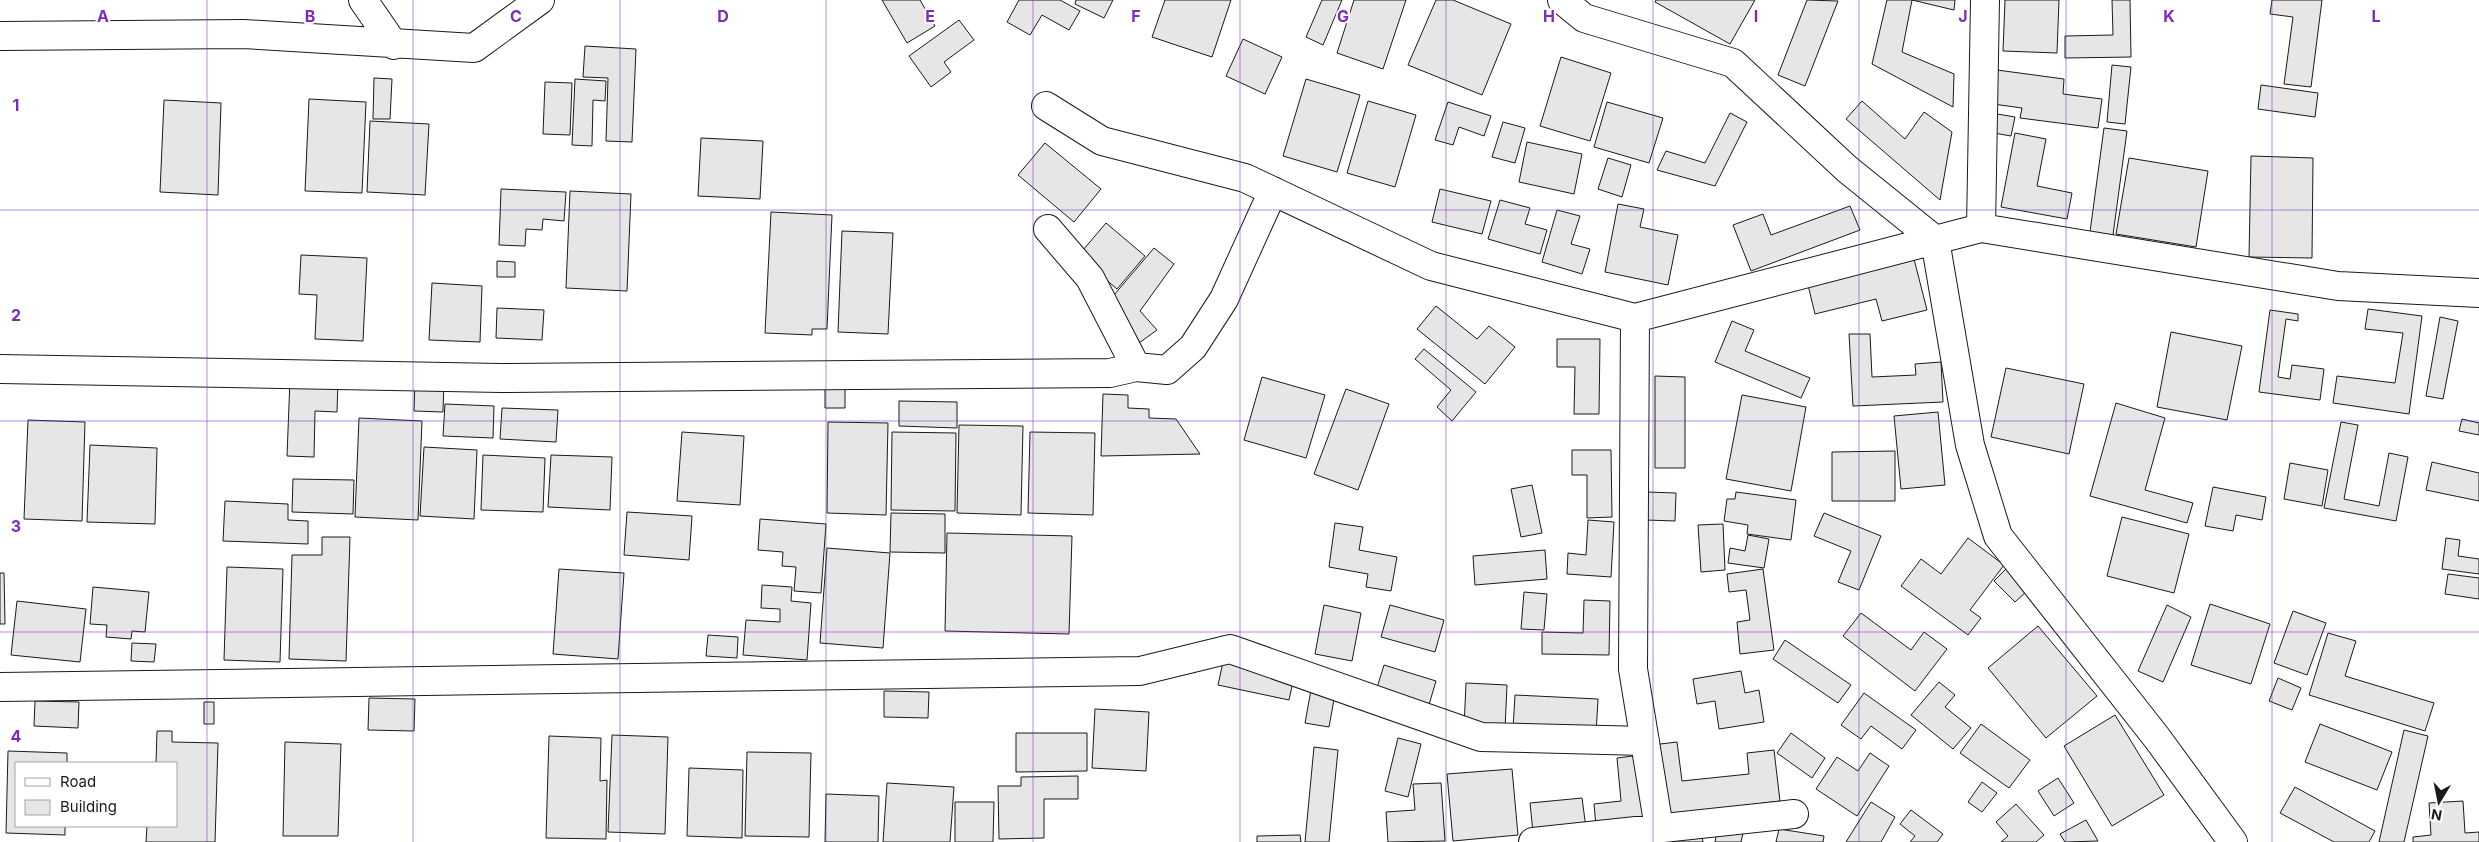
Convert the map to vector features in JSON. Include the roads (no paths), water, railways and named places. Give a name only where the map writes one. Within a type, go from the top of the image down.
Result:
[{"type":"street","points":[[363,0],[394,45]]},
{"type":"street","points":[[0,36],[244,34],[394,45],[474,48],[540,0]]},
{"type":"street","points":[[1562,0],[1584,18],[1733,63],[1847,169],[1935,240],[1970,445],[1998,536],[2157,738],[2233,842]]},
{"type":"street","points":[[1980,228],[1985,0]]},
{"type":"street","points":[[1046,106],[1102,141],[1245,178],[1431,266],[1635,318],[1980,228],[2338,286],[2479,293]]},
{"type":"street","points":[[0,370],[511,378],[1110,374],[1136,367],[1167,370],[1193,347],[1224,299],[1273,191]]},
{"type":"street","points":[[1048,229],[1090,278],[1136,367]]},
{"type":"street","points":[[1635,318],[1633,669],[1658,828]]},
{"type":"street","points":[[0,687],[1140,671],[1230,649],[1481,737],[1645,742]]},
{"type":"street","points":[[1533,842],[1794,814]]}]
